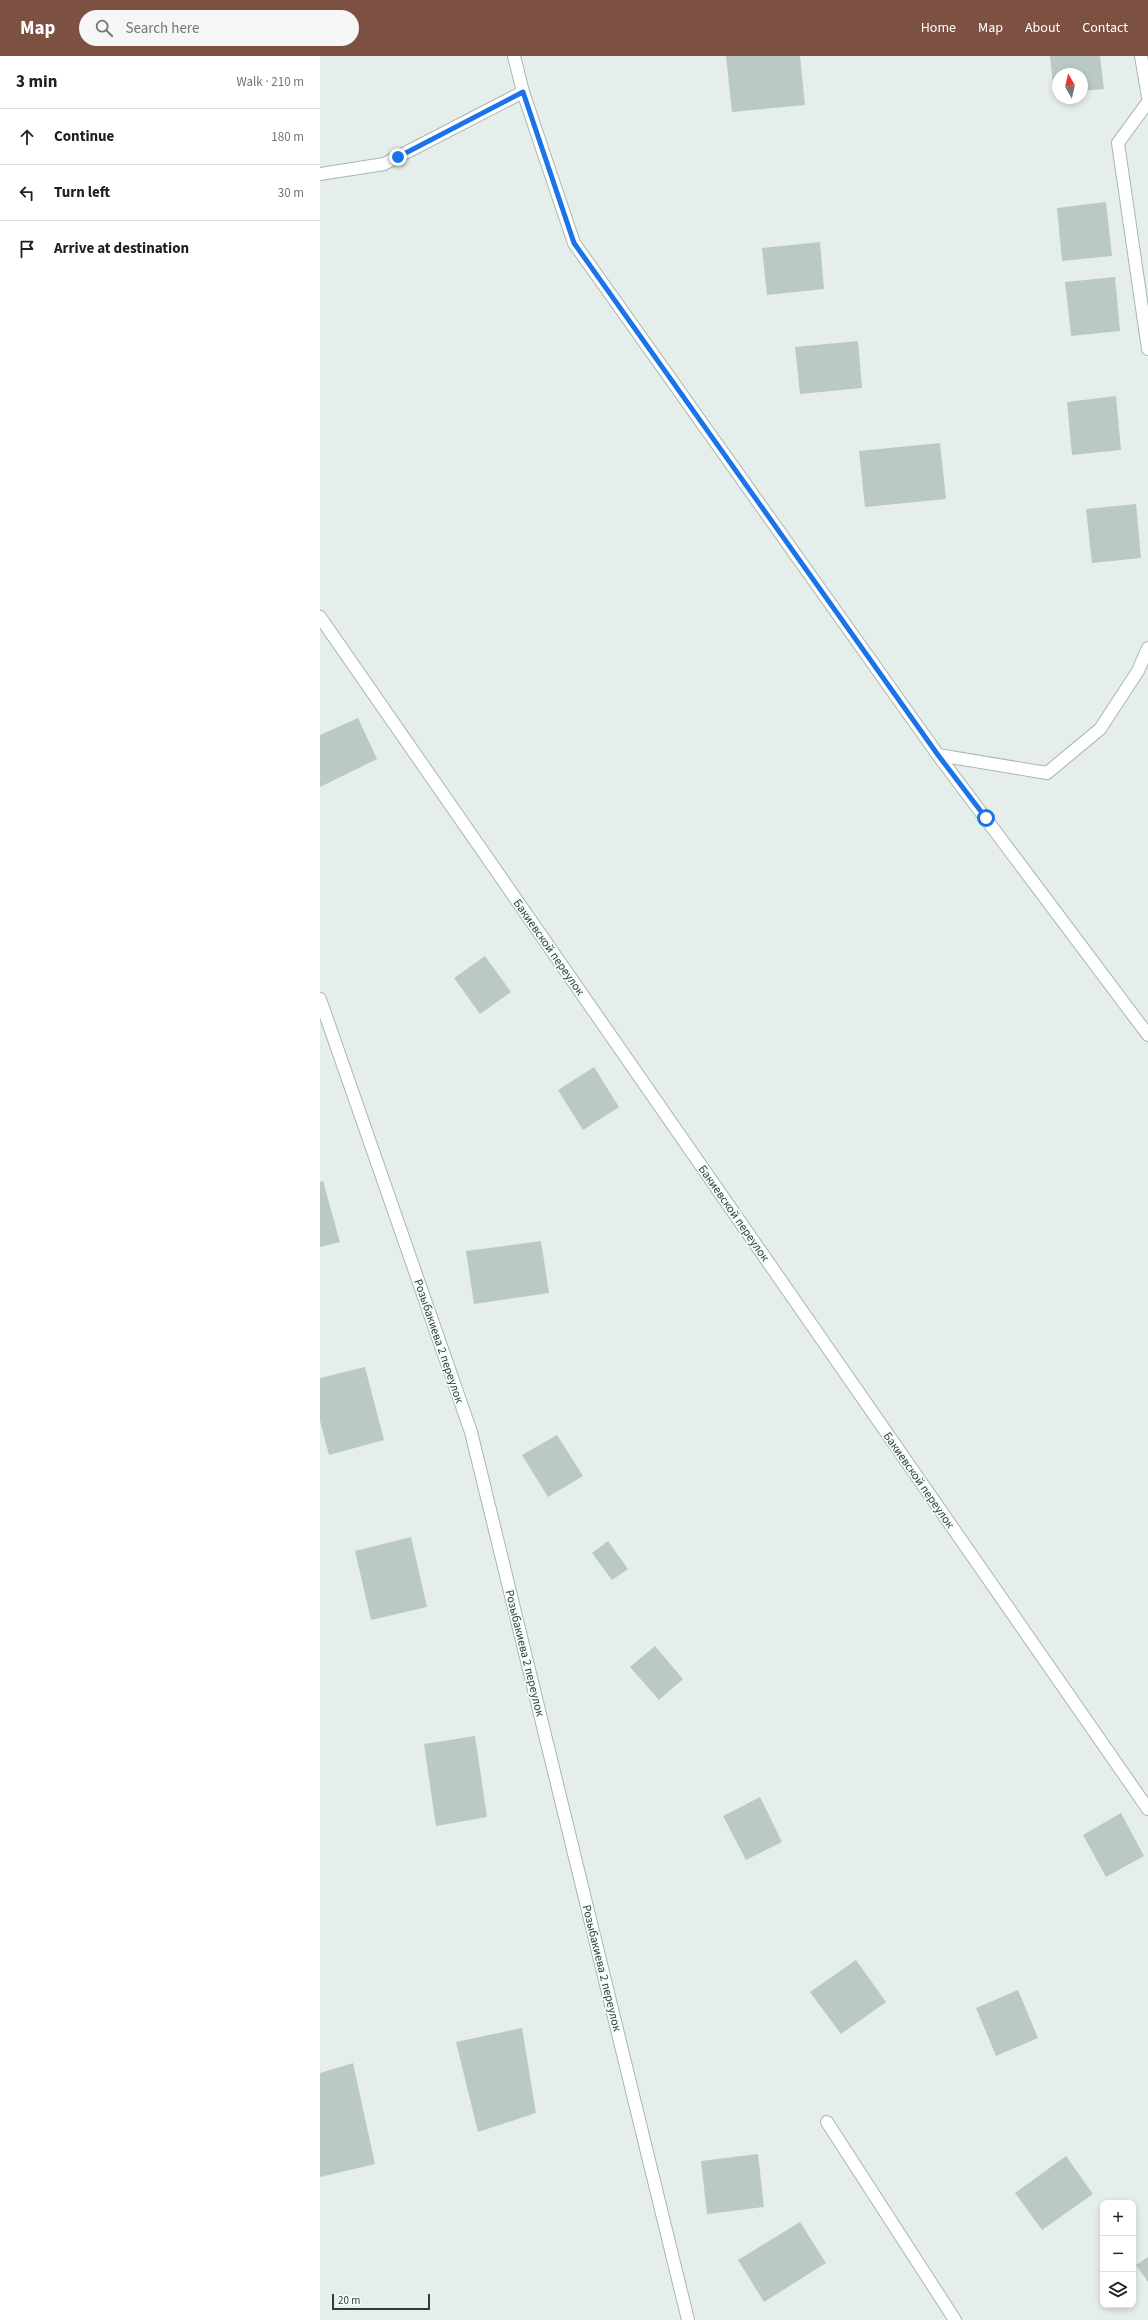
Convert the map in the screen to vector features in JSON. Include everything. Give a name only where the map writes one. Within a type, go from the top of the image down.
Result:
[{"type":"street","points":[[1141,56],[1148,97]]},
{"type":"street","points":[[518,57],[523,92],[574,243],[938,755],[1148,1035]]},
{"type":"street","points":[[320,174],[384,164],[523,92]]},
{"type":"street","points":[[1148,102],[1118,143],[1148,349]]},
{"type":"street","name":"Бакиевской переулок","points":[[320,617],[1148,1809]]},
{"type":"street","points":[[938,755],[1047,773],[1100,729],[1138,671],[1148,648]]},
{"type":"street","name":"Розыбакиева 2 переулок","points":[[320,999],[471,1432],[688,2320]]},
{"type":"street","points":[[827,2122],[956,2320]]},
{"type":"building","points":[[726,56],[800,56],[805,105],[732,112]]},
{"type":"building","points":[[1050,56],[1100,56],[1104,89],[1088,90],[1088,68],[1052,68],[1052,75]]},
{"type":"building","points":[[1106,202],[1112,256],[1062,261],[1057,208]]},
{"type":"building","points":[[820,242],[824,289],[767,295],[762,248]]},
{"type":"building","points":[[1115,277],[1120,331],[1071,336],[1065,282]]},
{"type":"building","points":[[858,341],[862,388],[800,394],[795,347]]},
{"type":"building","points":[[1116,396],[1121,450],[1072,455],[1067,402]]},
{"type":"building","points":[[940,443],[946,499],[865,507],[859,451]]},
{"type":"building","points":[[1136,504],[1141,558],[1092,563],[1086,509]]},
{"type":"building","points":[[358,718],[377,759],[320,787],[320,735]]},
{"type":"building","points":[[485,956],[511,992],[480,1014],[454,978]]},
{"type":"building","points":[[594,1067],[619,1107],[583,1130],[558,1090]]},
{"type":"building","points":[[323,1181],[340,1242],[320,1247],[320,1182]]},
{"type":"building","points":[[541,1241],[549,1293],[474,1304],[466,1251]]},
{"type":"building","points":[[365,1367],[384,1440],[329,1455],[320,1421],[320,1378]]},
{"type":"building","points":[[557,1435],[583,1476],[548,1497],[522,1455]]},
{"type":"building","points":[[411,1537],[427,1607],[371,1620],[355,1551]]},
{"type":"building","points":[[608,1541],[628,1569],[612,1580],[592,1553]]},
{"type":"building","points":[[655,1646],[683,1679],[659,1700],[630,1667]]},
{"type":"building","points":[[475,1736],[487,1817],[436,1826],[424,1744]]},
{"type":"building","points":[[760,1797],[782,1842],[746,1860],[723,1816]]},
{"type":"building","points":[[1121,1813],[1144,1856],[1106,1877],[1083,1835]]},
{"type":"building","points":[[856,1960],[886,2002],[841,2034],[810,1992]]},
{"type":"building","points":[[1018,1990],[1038,2038],[996,2056],[976,2008]]},
{"type":"building","points":[[522,2028],[536,2113],[478,2132],[456,2042]]},
{"type":"building","points":[[353,2063],[375,2164],[320,2177],[320,2073]]},
{"type":"building","points":[[758,2154],[764,2207],[707,2214],[701,2161]]},
{"type":"building","points":[[1066,2156],[1093,2194],[1042,2230],[1015,2193]]},
{"type":"building","points":[[800,2222],[826,2263],[764,2302],[738,2260]]},
{"type":"building","points":[[1148,2257],[1148,2282],[1136,2265]]},
{"type":"route","points":[[398,157],[523,92],[574,243],[938,755],[986,818]]}]
